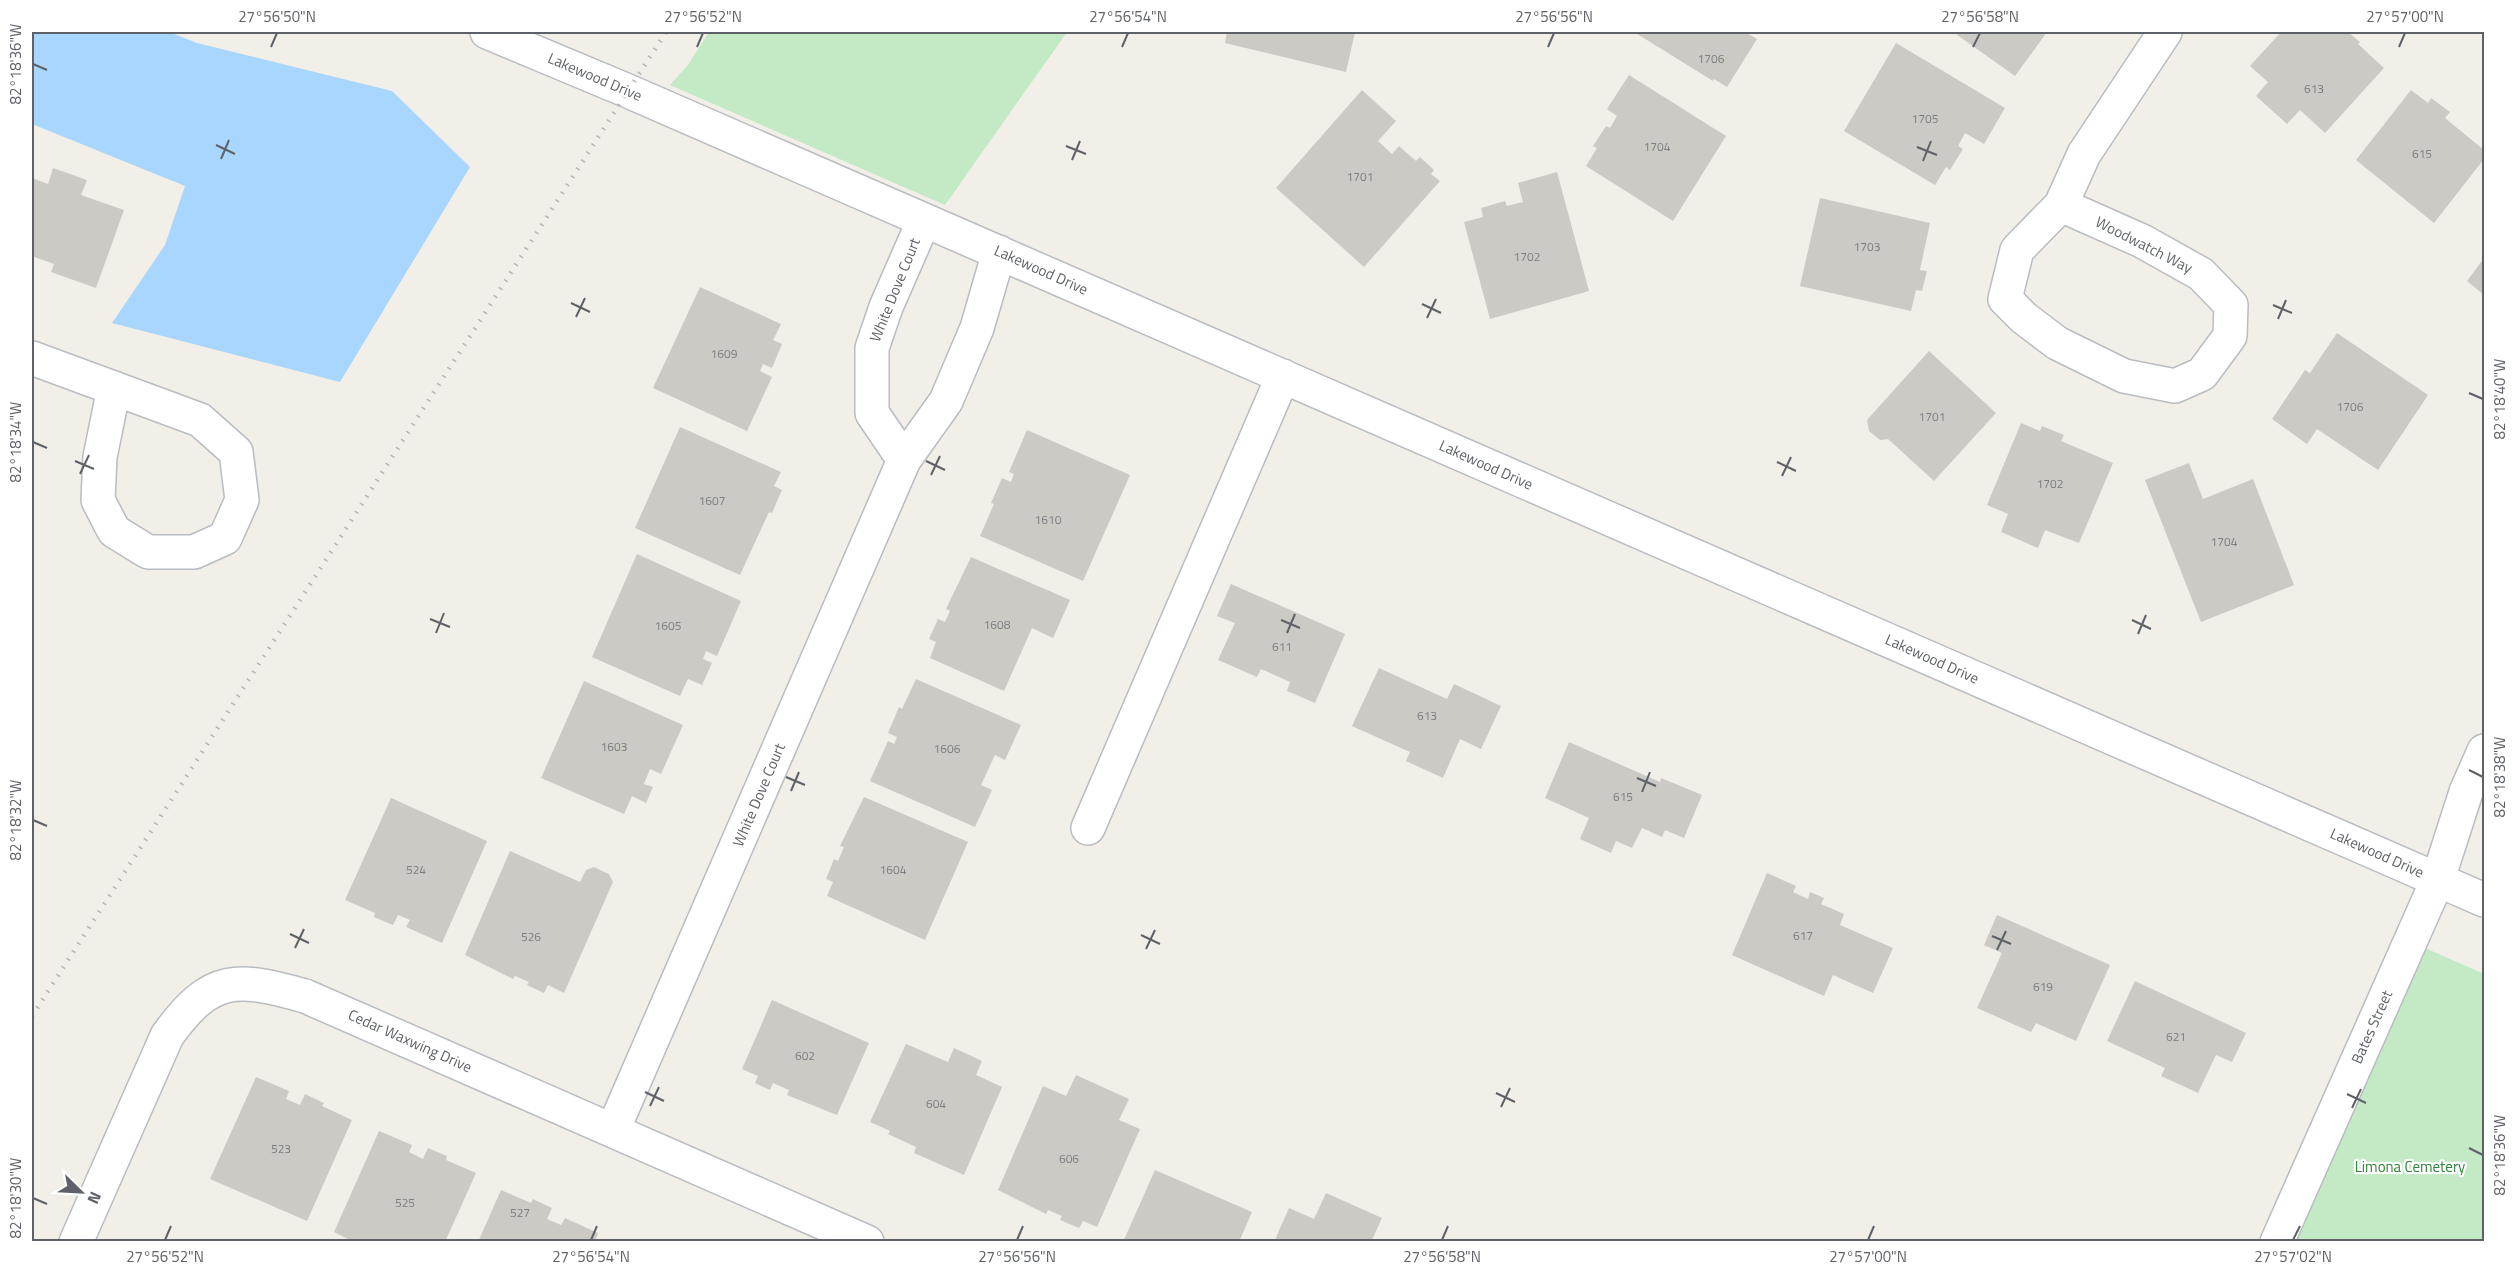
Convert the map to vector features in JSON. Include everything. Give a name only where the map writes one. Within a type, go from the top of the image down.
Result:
[{"type":"street","name":"Woodwatch Way","points":[[2061,205],[2142,241],[2201,274],[2231,305],[2230,336],[2202,374],[2175,386],[2124,376],[2056,343],[2024,318],[2005,299],[2018,250],[2061,205],[2084,154],[2165,32]]},
{"type":"street","name":"Lakewood Drive","points":[[492,33],[2484,900]]},
{"type":"street","name":"White Dove Court","points":[[904,460],[872,413],[872,348],[886,307],[924,220]]},
{"type":"street","name":"White Dove Court","points":[[613,1130],[904,460],[946,401],[977,328],[999,252]]},
{"type":"street","points":[[32,358],[114,388],[200,420],[236,452],[242,500],[225,538],[194,552],[148,552],[114,531],[98,500],[100,457],[114,388]]},
{"type":"street","points":[[1088,828],[1283,376]]},
{"type":"street","name":"Bates Street","points":[[2277,1242],[2438,879],[2466,792],[2484,751]]},
{"type":"street","name":"Cedar Waxwing Drive","points":[[76,1242],[167,1036],[185,1010],[210,992],[235,983],[264,984],[305,996],[867,1242]]},
{"type":"green space","points":[[709,32],[1067,32],[945,205],[670,85],[688,65]]},
{"type":"green space","name":"Limona Cemetery","points":[[2425,948],[2484,974],[2484,1241],[2296,1242]]},
{"type":"water","points":[[32,32],[169,32],[197,43],[392,91],[470,167],[340,382],[112,323],[165,245],[185,186],[32,124]]},
{"type":"building","points":[[1227,32],[1355,32],[1346,72],[1225,43]]},
{"type":"building","points":[[1634,32],[1745,32],[1757,39],[1727,87],[1714,79],[1713,81]]},
{"type":"building","points":[[1953,32],[2047,32],[2015,76]]},
{"type":"building","points":[[2281,32],[2348,32],[2384,68],[2325,133],[2300,110],[2287,124],[2256,96],[2268,82],[2250,66]]},
{"type":"building","points":[[1896,43],[2005,108],[1984,144],[1965,133],[1958,146],[1963,149],[1950,170],[1946,167],[1935,185],[1844,131]]},
{"type":"building","points":[[1629,75],[1726,136],[1673,221],[1586,166],[1597,148],[1593,146],[1606,126],[1610,128],[1617,116],[1607,109]]},
{"type":"building","points":[[1362,90],[1396,121],[1378,141],[1392,154],[1399,146],[1416,161],[1420,157],[1434,170],[1431,174],[1440,181],[1364,267],[1276,188]]},
{"type":"building","points":[[2411,90],[2428,103],[2431,98],[2450,112],[2445,118],[2484,150],[2484,159],[2434,223],[2356,160]]},
{"type":"building","points":[[53,168],[87,180],[81,195],[124,210],[96,288],[51,272],[54,264],[32,256],[32,178],[48,184]]},
{"type":"building","points":[[1557,172],[1589,291],[1490,319],[1464,222],[1483,217],[1481,208],[1505,201],[1507,206],[1523,202],[1518,183]]},
{"type":"building","points":[[1820,198],[1930,223],[1920,270],[1927,271],[1922,291],[1916,290],[1911,311],[1800,286]]},
{"type":"building","points":[[2484,258],[2484,295],[2467,281]]},
{"type":"building","points":[[700,287],[781,324],[773,340],[782,344],[772,368],[763,364],[760,371],[772,377],[747,431],[653,388]]},
{"type":"building","points":[[2337,333],[2428,395],[2378,470],[2317,429],[2307,444],[2272,419],[2305,370],[2310,373]]},
{"type":"building","points":[[1929,351],[1996,413],[1934,481],[1888,439],[1880,440],[1869,431],[1867,420]]},
{"type":"building","points":[[2021,423],[2040,431],[2042,426],[2064,435],[2061,441],[2113,463],[2079,543],[2045,530],[2038,548],[2001,532],[2008,514],[1987,505]]},
{"type":"building","points":[[680,427],[781,472],[774,486],[782,490],[772,513],[769,512],[740,575],[635,528]]},
{"type":"building","points":[[1027,430],[1130,475],[1083,581],[980,536],[1002,478],[1011,482],[1014,474],[1009,472]]},
{"type":"building","points":[[2189,463],[2203,499],[2253,479],[2294,585],[2201,622],[2145,480]]},
{"type":"building","points":[[637,554],[741,601],[717,656],[706,651],[703,659],[712,663],[702,685],[688,679],[680,696],[592,657]]},
{"type":"building","points":[[971,557],[1070,600],[1053,638],[1032,628],[1004,691],[930,658],[936,642],[929,639],[938,619],[945,622],[950,611],[946,609]]},
{"type":"building","points":[[1231,584],[1345,634],[1315,703],[1287,691],[1290,682],[1261,669],[1257,677],[1218,660],[1235,623],[1217,616]]},
{"type":"building","points":[[1379,668],[1447,699],[1454,684],[1501,706],[1481,749],[1460,739],[1443,778],[1406,761],[1410,752],[1352,726]]},
{"type":"building","points":[[916,679],[1021,725],[1005,760],[995,755],[981,785],[992,790],[975,827],[870,781],[888,741],[894,744],[897,737],[888,733],[899,707],[902,709]]},
{"type":"building","points":[[584,681],[683,725],[661,774],[650,769],[644,784],[653,787],[646,803],[632,796],[624,814],[541,778]]},
{"type":"building","points":[[1569,742],[1660,782],[1661,778],[1702,795],[1684,838],[1665,830],[1662,837],[1642,828],[1632,848],[1616,841],[1611,853],[1580,839],[1589,818],[1545,798]]},
{"type":"building","points":[[864,797],[968,842],[925,940],[827,896],[833,882],[826,879],[834,859],[838,861],[844,847],[840,846]]},
{"type":"building","points":[[391,798],[487,841],[442,943],[406,927],[410,920],[398,915],[393,925],[374,917],[375,913],[345,900]]},
{"type":"building","points":[[510,851],[580,882],[586,870],[594,867],[609,874],[613,882],[564,993],[548,985],[544,993],[527,985],[529,982],[515,976],[513,979],[465,955]]},
{"type":"building","points":[[1767,873],[1796,886],[1793,892],[1808,899],[1810,892],[1824,898],[1821,904],[1844,914],[1840,925],[1893,948],[1873,993],[1833,975],[1824,996],[1732,955]]},
{"type":"building","points":[[1997,915],[2110,965],[2076,1041],[2036,1023],[2031,1032],[1977,1008],[2002,953],[1984,945]]},
{"type":"building","points":[[2135,981],[2246,1033],[2232,1062],[2216,1055],[2198,1093],[2161,1076],[2165,1068],[2107,1041]]},
{"type":"building","points":[[772,1000],[869,1043],[837,1115],[787,1095],[789,1090],[773,1083],[770,1090],[755,1083],[758,1076],[742,1069]]},
{"type":"building","points":[[906,1044],[948,1062],[954,1048],[982,1061],[976,1075],[1002,1087],[964,1175],[914,1153],[916,1147],[888,1134],[890,1131],[870,1122]]},
{"type":"building","points":[[1076,1075],[1129,1099],[1119,1120],[1140,1129],[1097,1227],[1083,1221],[1079,1228],[1060,1220],[1062,1216],[1048,1210],[1046,1214],[998,1190],[1043,1086],[1066,1096]]},
{"type":"building","points":[[256,1077],[289,1091],[286,1099],[300,1105],[305,1094],[324,1103],[322,1106],[352,1120],[307,1221],[210,1179]]},
{"type":"building","points":[[379,1131],[412,1145],[409,1152],[423,1159],[428,1148],[447,1156],[446,1160],[476,1173],[445,1242],[354,1242],[334,1232]]},
{"type":"building","points":[[1155,1170],[1252,1212],[1239,1242],[1123,1242]]},
{"type":"building","points":[[501,1190],[531,1203],[533,1199],[552,1208],[547,1219],[561,1225],[565,1218],[598,1233],[595,1242],[478,1242]]},
{"type":"building","points":[[1326,1193],[1382,1218],[1371,1242],[1274,1242],[1289,1208],[1314,1219]]},
{"type":"railway","points":[[32,1016],[666,32]]}]
